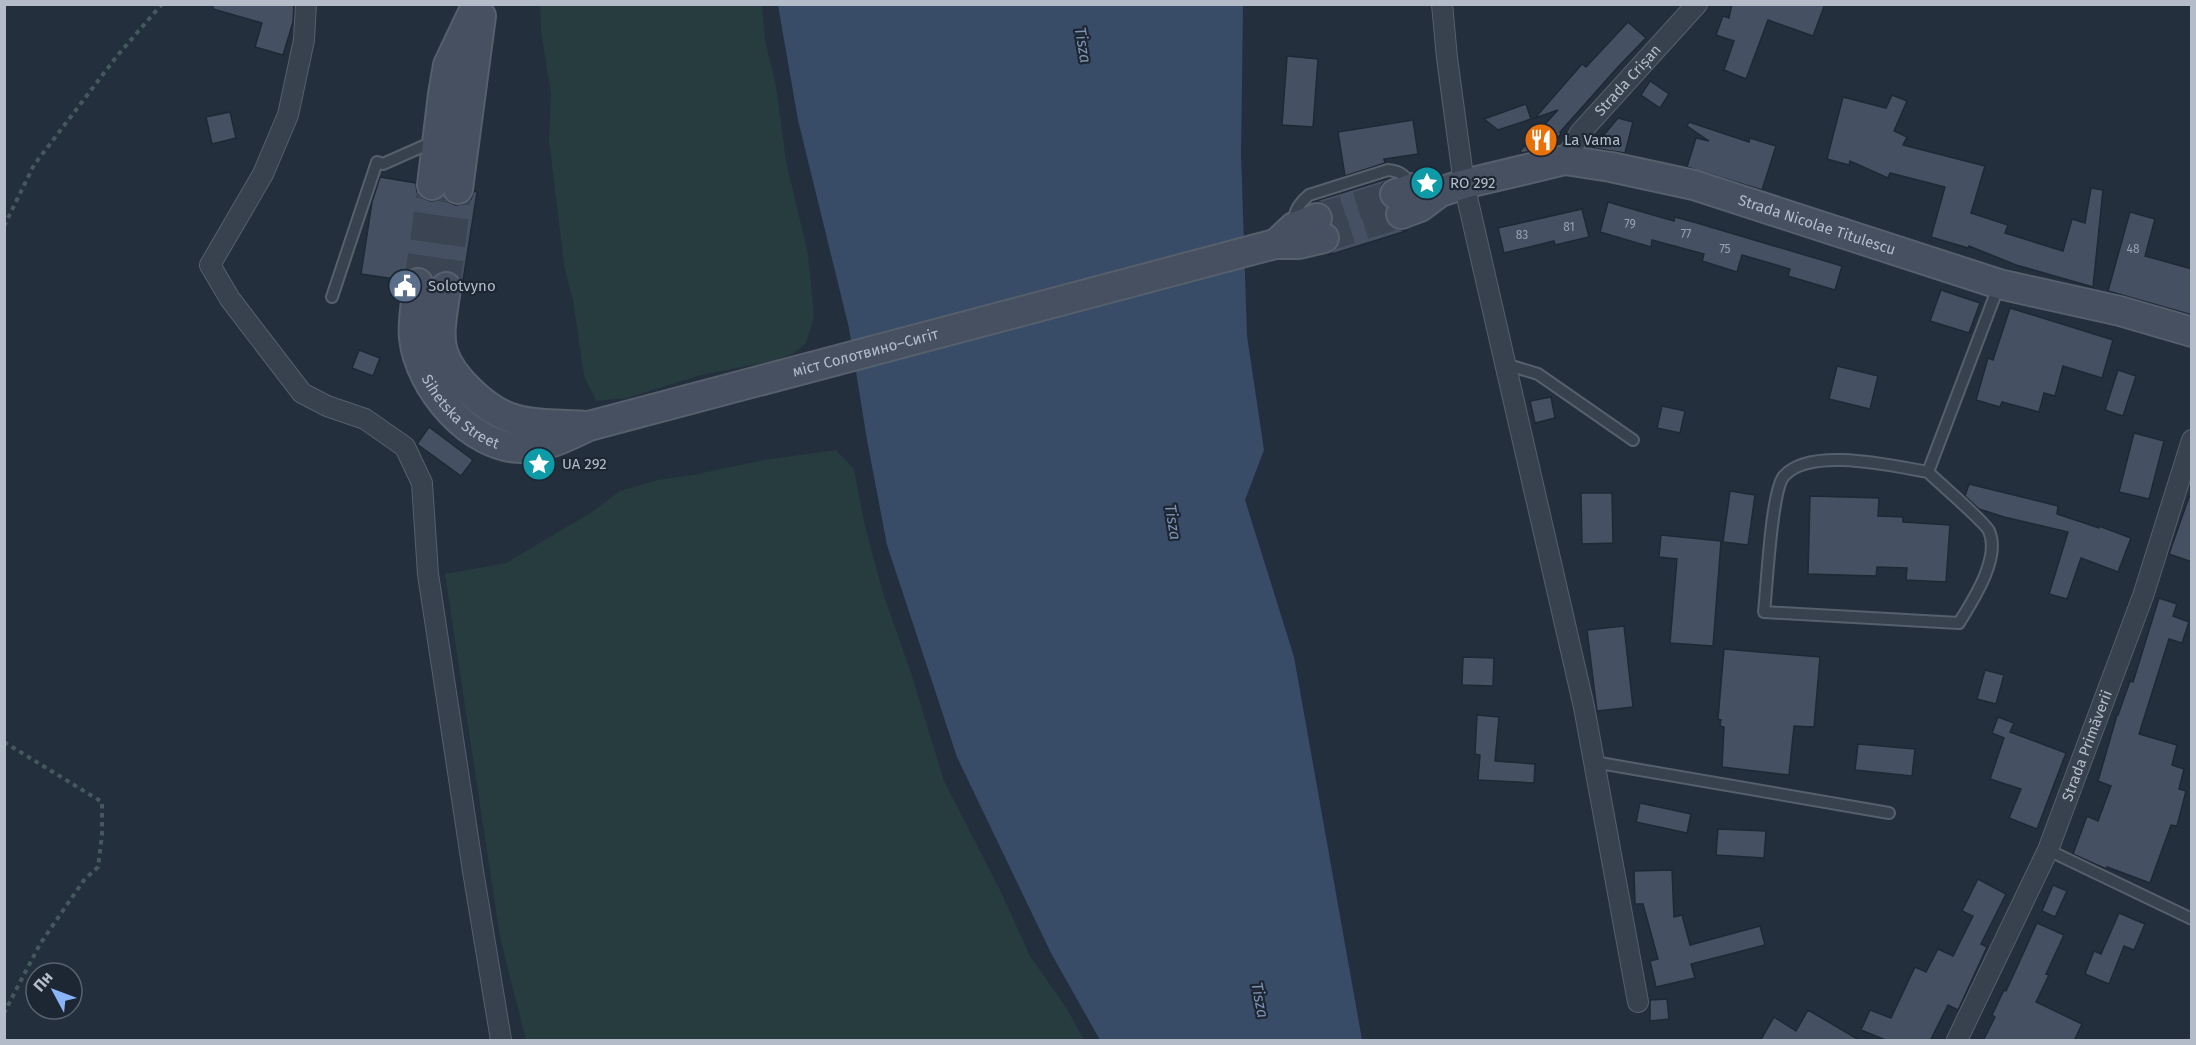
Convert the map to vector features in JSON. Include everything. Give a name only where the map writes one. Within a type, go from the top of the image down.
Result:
[{"type":"street","points":[[306,4],[304,40],[288,116],[262,174],[210,265],[230,299],[302,393],[327,406],[365,419],[405,447],[422,483],[428,574],[501,1041]]},
{"type":"street","points":[[451,138],[442,94],[448,65],[477,4]]},
{"type":"street","points":[[445,187],[451,138],[483,4]]},
{"type":"street","points":[[1442,4],[1447,58],[1422,194],[1504,363],[1559,593],[1594,762],[1638,1002]]},
{"type":"street","name":"Strada Crișan","points":[[1565,160],[1580,133],[1697,4]]},
{"type":"street","name":"Strada Nicolae Titulescu","points":[[1422,194],[1565,160],[1611,167],[1694,184],[1999,284],[2120,311],[2192,332]]},
{"type":"street","name":"міст Солотвино–Сигіт","points":[[595,425],[1128,284],[1293,236]]},
{"type":"street","name":"Sihetska Street","points":[[432,285],[449,390],[481,399],[509,417],[533,422],[595,425]]},
{"type":"street","name":"Strada Primăverii","points":[[1957,1041],[2048,850],[2143,596],[2192,440]]},
{"type":"lane","points":[[332,297],[377,162],[383,164],[451,138]]},
{"type":"lane","points":[[1293,236],[1294,215],[1299,203],[1309,195],[1388,170],[1399,171],[1422,194]]},
{"type":"lane","points":[[1928,472],[1999,284]]},
{"type":"lane","points":[[1504,363],[1538,375],[1633,440]]},
{"type":"lane","points":[[1860,460],[1928,472],[1989,530],[1992,549],[1981,588],[1959,623],[1764,612],[1776,494],[1784,476],[1805,462],[1860,460]]},
{"type":"lane","points":[[1594,762],[1889,813]]},
{"type":"lane","points":[[2048,850],[2192,919]]},
{"type":"path","points":[[4,226],[33,165],[117,56],[162,4]]},
{"type":"path","points":[[4,742],[102,802],[102,835],[98,867],[84,880],[40,944],[4,1013]]},
{"type":"green space","points":[[540,5],[762,5],[765,40],[776,86],[786,161],[808,254],[814,317],[806,343],[794,353],[773,361],[701,375],[627,398],[596,401],[584,376],[573,300],[564,265],[549,140],[551,94],[541,32]]},
{"type":"green space","points":[[836,450],[854,469],[864,522],[883,593],[911,673],[944,781],[1000,890],[1030,956],[1067,1009],[1084,1040],[526,1040],[500,937],[445,574],[506,563],[592,512],[620,491],[658,480],[764,460]]},
{"type":"water","name":"Tisza","points":[[778,5],[1243,5],[1241,154],[1247,336],[1264,450],[1245,500],[1294,657],[1362,1040],[1100,1040],[1051,953],[957,757],[887,545],[849,328],[798,120]]},
{"type":"building","points":[[213,4],[294,4],[293,22],[283,55],[255,47],[262,23],[213,9]]},
{"type":"building","points":[[1732,4],[1825,4],[1813,36],[1768,20],[1746,79],[1724,70],[1734,41],[1716,35],[1723,16],[1729,18]]},
{"type":"building","points":[[1628,22],[1646,38],[1549,147],[1522,153],[1520,151],[1558,110],[1535,118],[1582,64],[1586,67]]},
{"type":"building","points":[[1287,56],[1318,59],[1313,127],[1282,125]]},
{"type":"building","points":[[1650,81],[1669,94],[1660,108],[1641,95]]},
{"type":"building","points":[[1892,95],[1907,101],[1894,131],[1907,137],[1903,145],[1985,166],[1971,213],[2008,225],[2005,233],[2063,251],[2072,219],[2085,223],[2091,188],[2103,190],[2093,287],[2016,265],[1969,246],[1968,248],[1931,237],[1945,187],[1890,173],[1888,178],[1850,161],[1849,165],[1827,159],[1843,97],[1886,108]]},
{"type":"building","points":[[1526,104],[1531,119],[1498,130],[1484,119]]},
{"type":"building","points":[[230,112],[236,138],[212,144],[206,117]]},
{"type":"building","points":[[1618,118],[1633,122],[1625,153],[1593,148]]},
{"type":"building","points":[[1413,120],[1418,154],[1384,159],[1385,163],[1345,176],[1338,132]]},
{"type":"building","points":[[1689,122],[1749,142],[1750,138],[1776,146],[1762,190],[1687,167],[1696,138],[1709,141],[1687,126]]},
{"type":"building","points":[[380,177],[416,183],[417,192],[423,198],[431,201],[443,196],[455,205],[465,204],[471,199],[474,191],[477,192],[462,287],[461,280],[449,271],[440,272],[433,277],[428,270],[420,267],[410,268],[402,280],[361,274],[372,202]]},
{"type":"building","points":[[1390,178],[1382,184],[1379,191],[1380,200],[1386,208],[1385,219],[1391,227],[1406,231],[1329,255],[1340,243],[1340,234],[1332,224],[1333,213],[1328,206],[1320,202],[1312,202]]},
{"type":"building","points":[[1608,202],[1674,221],[1675,217],[1697,223],[1842,266],[1835,290],[1788,276],[1790,269],[1742,255],[1737,272],[1702,261],[1704,254],[1652,240],[1651,247],[1600,232]]},
{"type":"building","points":[[1582,209],[1589,237],[1555,245],[1554,241],[1504,253],[1498,228]]},
{"type":"building","points":[[2130,212],[2155,219],[2145,256],[2192,269],[2192,315],[2108,291]]},
{"type":"building","points":[[1941,290],[1980,303],[1969,333],[1930,321]]},
{"type":"building","points":[[2010,308],[2113,340],[2102,378],[2063,366],[2055,396],[2044,393],[2039,412],[2002,402],[2000,407],[1976,400],[1988,358],[1993,360]]},
{"type":"building","points":[[359,350],[380,358],[373,376],[352,368]]},
{"type":"building","points":[[1837,366],[1878,376],[1870,409],[1829,399]]},
{"type":"building","points":[[2118,370],[2136,376],[2123,416],[2105,410]]},
{"type":"building","points":[[1551,397],[1555,418],[1535,423],[1530,401]]},
{"type":"building","points":[[1662,406],[1685,411],[1680,433],[1657,428]]},
{"type":"building","points":[[429,427],[473,460],[461,476],[417,444]]},
{"type":"building","points":[[2134,433],[2164,441],[2149,499],[2119,492]]},
{"type":"building","points":[[1969,484],[2058,506],[2057,514],[2131,538],[2118,572],[2081,558],[2067,599],[2049,594],[2068,532],[1979,509],[1965,496]]},
{"type":"building","points":[[1730,491],[1755,495],[1748,545],[1723,542]]},
{"type":"building","points":[[1581,493],[1612,493],[1613,543],[1582,544]]},
{"type":"building","points":[[1810,496],[1879,498],[1878,516],[1903,517],[1903,522],[1950,525],[1946,582],[1906,580],[1907,568],[1877,567],[1876,576],[1808,574]]},
{"type":"building","points":[[2189,497],[2192,497],[2192,562],[2169,554]]},
{"type":"building","points":[[1661,535],[1721,541],[1713,646],[1670,643],[1677,559],[1659,557]]},
{"type":"building","points":[[2159,598],[2177,604],[2173,616],[2189,622],[2182,643],[2169,639],[2139,734],[2177,745],[2172,765],[2184,769],[2179,789],[2186,791],[2177,826],[2171,825],[2150,883],[2107,867],[2106,869],[2073,854],[2087,816],[2098,821],[2111,786],[2098,781],[2117,715],[2130,681],[2133,682]]},
{"type":"building","points":[[1624,626],[1633,707],[1597,711],[1587,630]]},
{"type":"building","points":[[1724,649],[1820,657],[1814,727],[1794,726],[1789,775],[1722,767],[1724,727],[1720,726],[1721,720],[1718,719]]},
{"type":"building","points":[[1463,657],[1494,658],[1493,686],[1462,685]]},
{"type":"building","points":[[1985,670],[2004,675],[1996,704],[1977,699]]},
{"type":"building","points":[[1477,715],[1499,717],[1495,761],[1535,764],[1534,783],[1478,780],[1480,755],[1475,754]]},
{"type":"building","points":[[1998,717],[2014,723],[2010,732],[2066,753],[2037,829],[2009,818],[2021,789],[1990,779],[2004,738],[1992,733]]},
{"type":"building","points":[[1858,744],[1915,749],[1912,776],[1855,770]]},
{"type":"building","points":[[1640,803],[1691,814],[1687,833],[1636,822]]},
{"type":"building","points":[[1718,829],[1766,831],[1764,858],[1716,855]]},
{"type":"building","points":[[1672,870],[1674,917],[1682,915],[1690,945],[1760,926],[1765,945],[1691,964],[1695,978],[1656,987],[1650,961],[1658,959],[1643,904],[1635,904],[1634,871]]},
{"type":"building","points":[[1978,879],[2006,894],[1981,944],[1987,947],[1958,1010],[1948,1005],[1930,1041],[1888,1041],[1861,1030],[1870,1010],[1891,1018],[1915,967],[1926,972],[1938,949],[1953,956],[1973,916],[1962,911]]},
{"type":"building","points":[[2053,885],[2067,891],[2055,917],[2042,911]]},
{"type":"building","points":[[2119,913],[2145,924],[2134,950],[2124,946],[2109,984],[2085,974],[2094,951],[2101,954]]},
{"type":"building","points":[[2037,923],[2064,935],[2036,1002],[2082,1024],[2074,1041],[1983,1041],[1995,1017],[1992,1015],[2004,990],[2006,991]]},
{"type":"building","points":[[1667,999],[1669,1019],[1650,1021],[1650,1000]]},
{"type":"building","points":[[1808,1010],[1861,1041],[1760,1041],[1774,1017],[1796,1031]]},
{"type":"tunnel","points":[[418,283],[432,185]]},
{"type":"tunnel","points":[[446,287],[458,189]]},
{"type":"tunnel","points":[[1317,218],[1395,194]]},
{"type":"tunnel","points":[[1324,238],[1401,214]]},
{"type":"place","name":"La Vama","points":[[1541,140]]},
{"type":"place","name":"RO 292","points":[[1427,183]]},
{"type":"place","name":"Solotvyno","points":[[405,286]]},
{"type":"place","name":"UA 292","points":[[539,464]]}]
